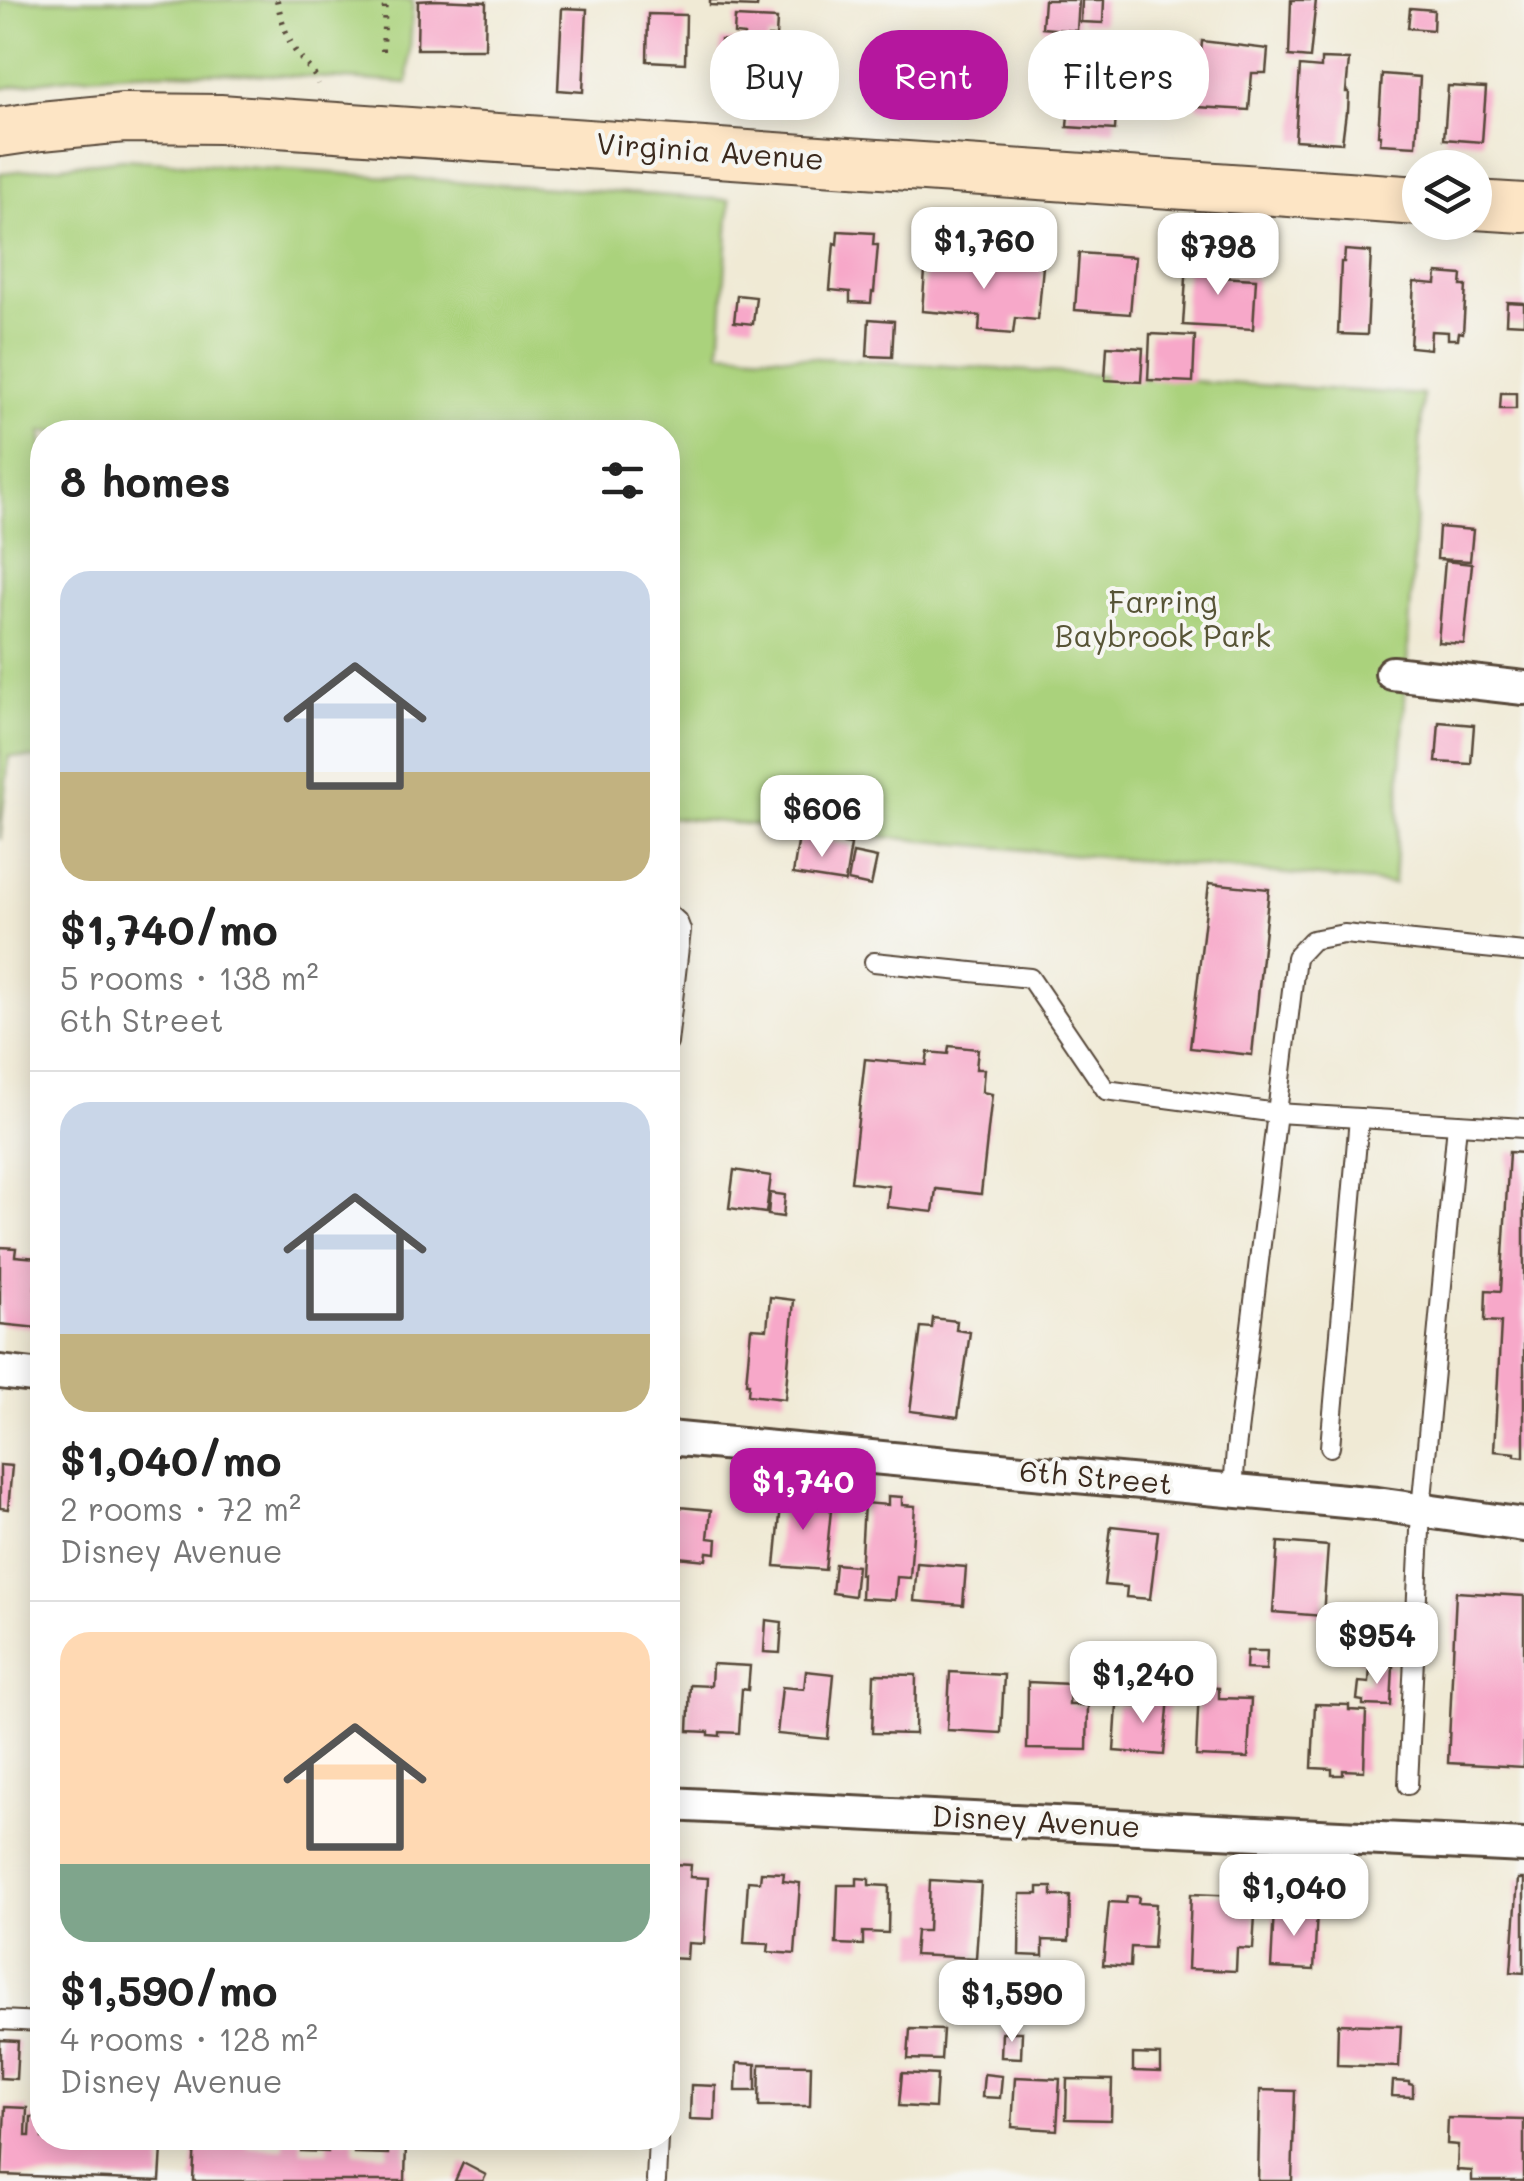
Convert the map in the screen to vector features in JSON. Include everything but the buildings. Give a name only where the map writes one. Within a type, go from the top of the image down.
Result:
[{"type":"street","name":"Virginia Avenue","points":[[0,132],[124,118],[220,120],[1402,200]]},
{"type":"street","points":[[1492,206],[1524,208]]},
{"type":"street","points":[[1392,673],[1524,688]]},
{"type":"street","points":[[0,1372],[30,1376]]},
{"type":"street","name":"6th Street","points":[[680,1439],[1233,1490],[1524,1525]]},
{"type":"street","name":"Disney Avenue","points":[[680,1805],[1524,1846]]},
{"type":"lane","points":[[1233,1490],[1296,958],[1312,940],[1344,934],[1524,952]]},
{"type":"lane","points":[[874,962],[1030,978],[1106,1090],[1278,1112],[1524,1128]]},
{"type":"lane","points":[[1330,1447],[1359,1118]]},
{"type":"lane","points":[[1408,1786],[1420,1510],[1457,1124]]},
{"type":"lane","points":[[0,2020],[30,2021]]},
{"type":"lane","points":[[656,2181],[657,2150]]},
{"type":"path","points":[[276,0],[292,44],[313,69],[318,84]]},
{"type":"path","points":[[382,51],[385,0]]},
{"type":"green space","points":[[0,0],[413,0],[408,83],[203,72],[100,75],[0,89]]},
{"type":"green space","name":"Farring Baybrook Park","points":[[123,159],[730,200],[720,352],[1423,395],[1394,884],[680,818],[680,420],[30,420],[30,758],[9,756],[0,840],[0,173]]}]
